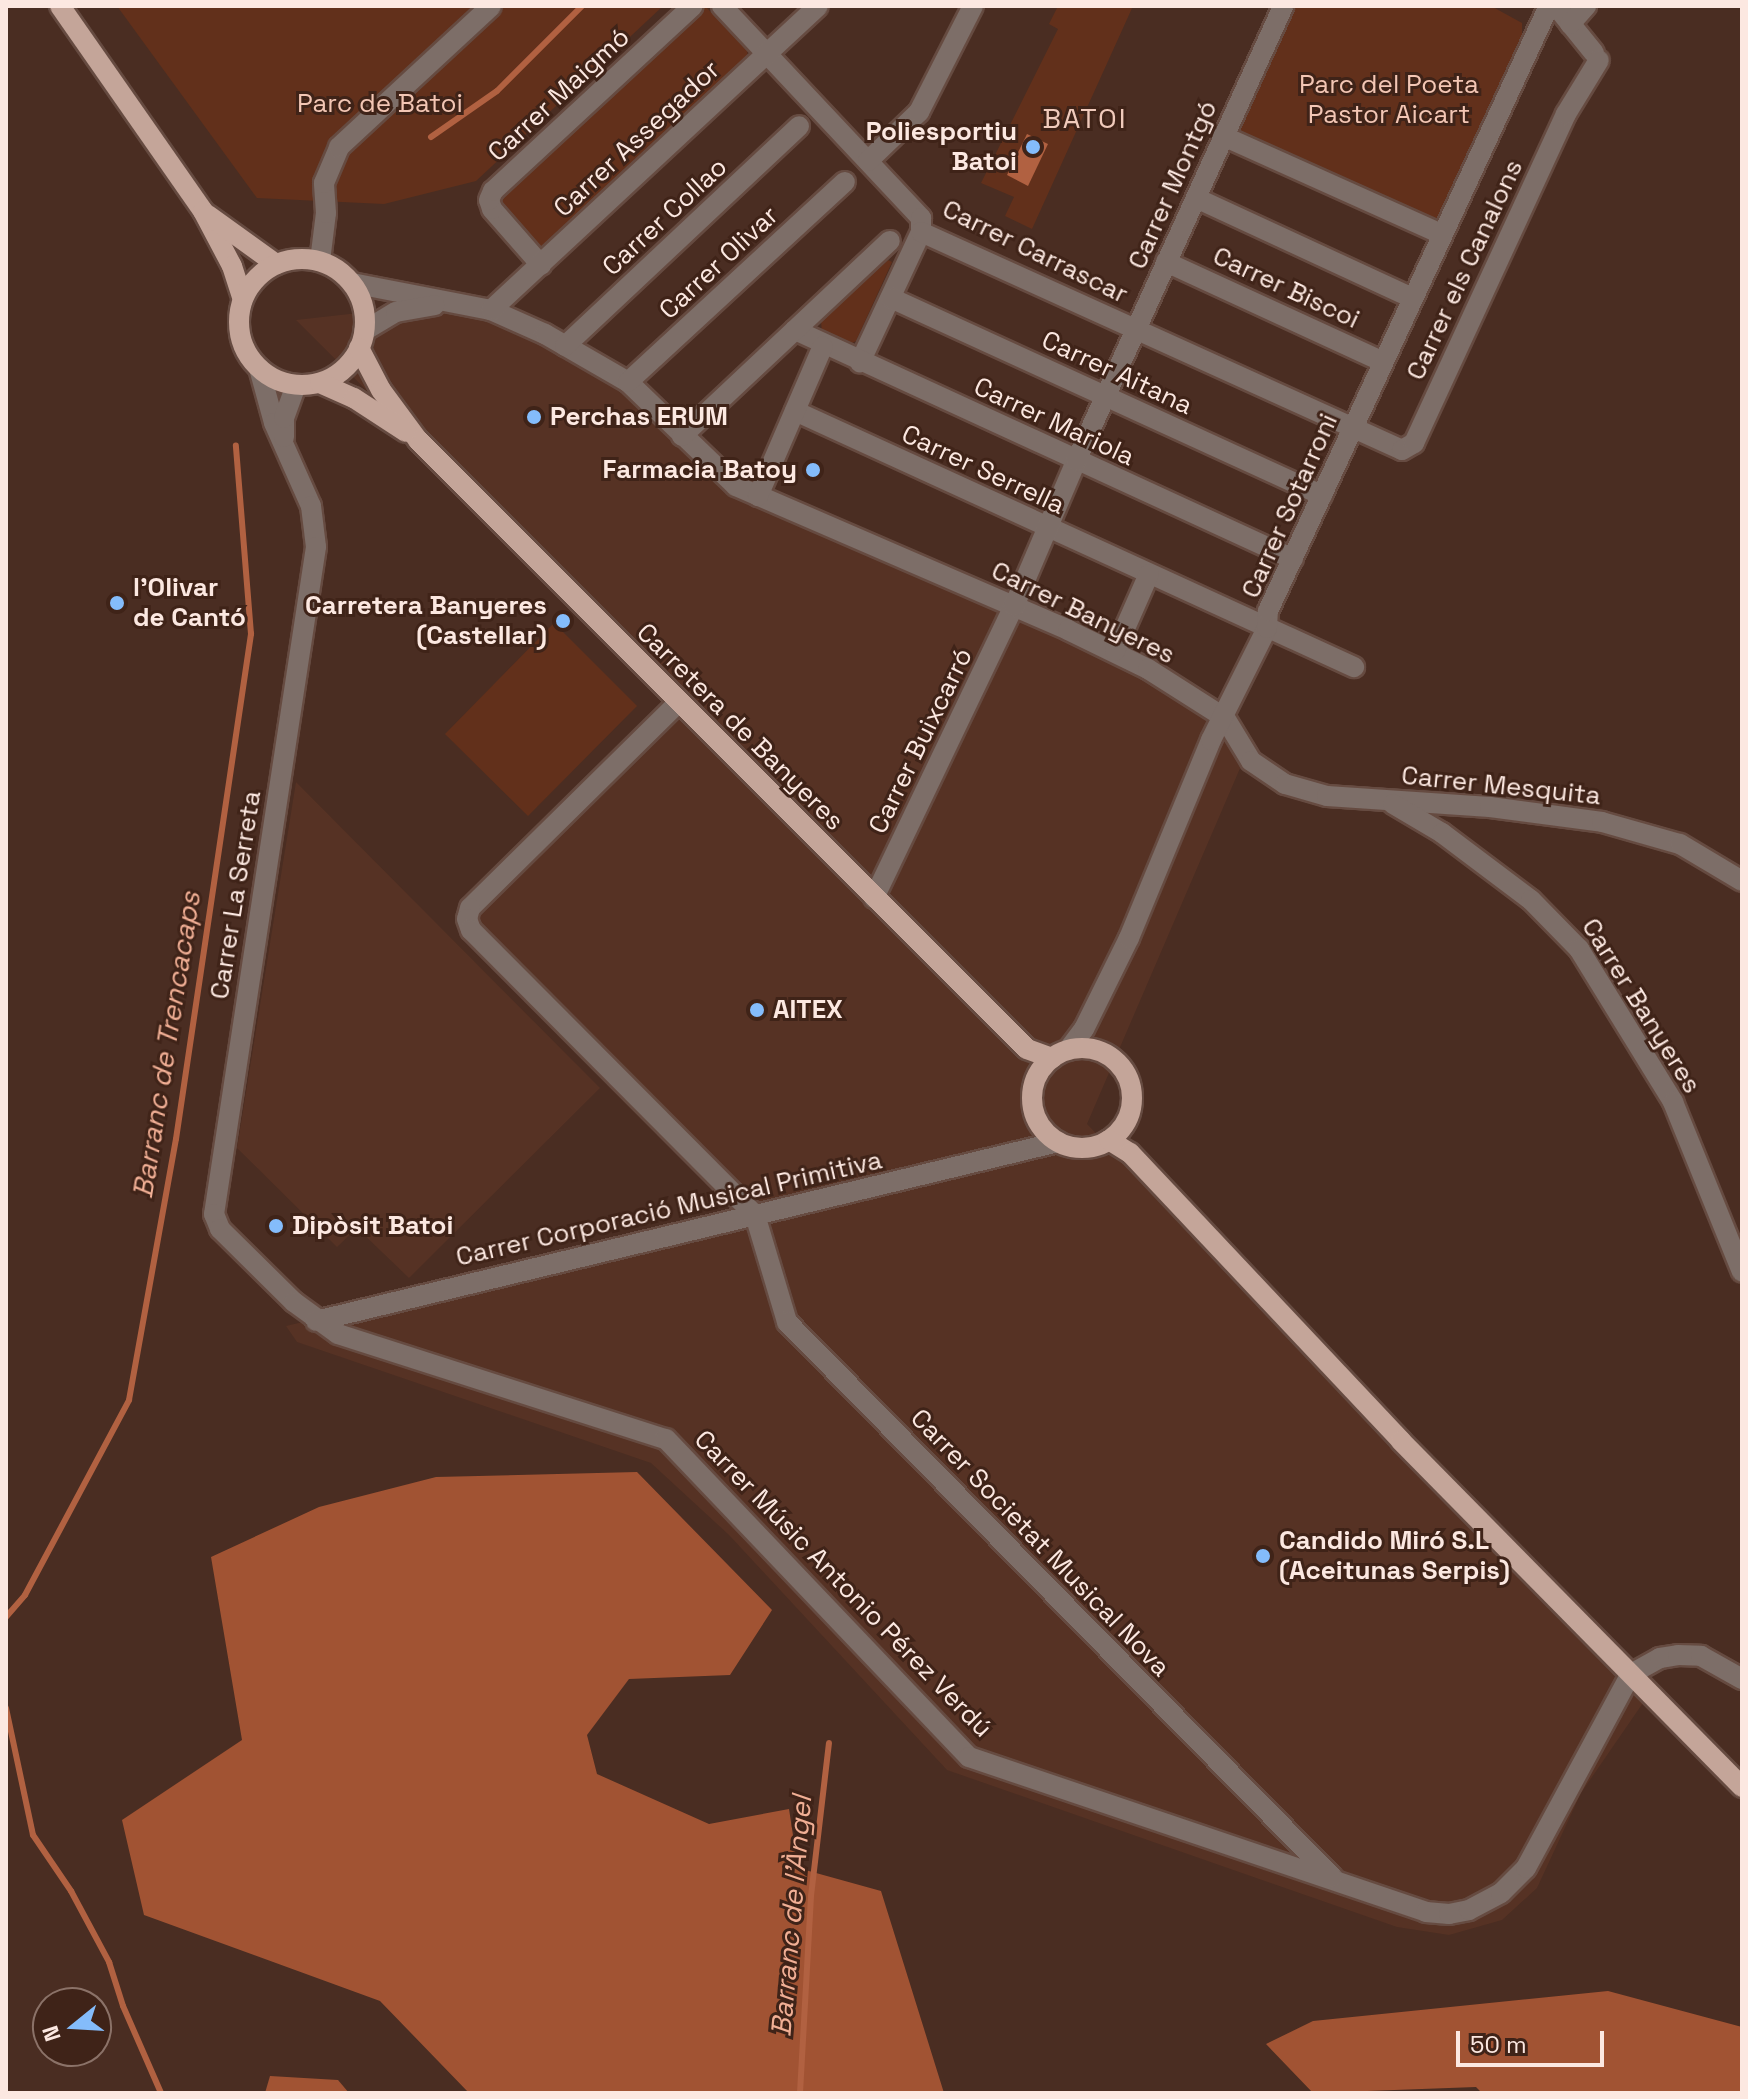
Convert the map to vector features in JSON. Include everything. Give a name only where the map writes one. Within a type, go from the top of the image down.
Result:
[{"type":"main road","points":[[60,6],[203,211],[232,266],[243,299]]},
{"type":"main road","points":[[203,211],[276,264]]},
{"type":"main road","points":[[295,259],[320,261],[352,283],[361,301],[362,340],[349,364],[320,383],[296,385],[274,379],[259,368],[248,354],[241,337],[239,318],[243,299],[251,284],[276,264],[295,259]]},
{"type":"main road","name":"Carretera de Banyeres","points":[[362,340],[381,390],[418,440],[1027,1049],[1035,1078]]},
{"type":"main road","name":"Carretera de Banyeres","points":[[320,383],[354,398],[418,440]]},
{"type":"main road","points":[[1087,1038],[1128,1077],[1131,1110],[1117,1133],[1082,1149],[1036,1136],[1031,1095],[1035,1078],[1060,1054],[1087,1038]]},
{"type":"main road","name":"Carretera de Banyeres","points":[[1027,1049],[1060,1054]]},
{"type":"main road","points":[[1117,1133],[1130,1153],[1401,1441],[1742,1787]]},
{"type":"street","points":[[320,261],[326,213],[324,183],[339,147],[491,6]]},
{"type":"street","name":"Carrer Maigmó","points":[[541,265],[492,209],[489,200],[493,191],[693,6]]},
{"type":"street","name":"Carrer Carrascar","points":[[722,6],[921,218],[921,232],[1353,427]]},
{"type":"street","name":"Carrer Assegador","points":[[491,310],[818,6]]},
{"type":"street","points":[[868,161],[919,112],[973,6]]},
{"type":"street","name":"Carrer Montgó","points":[[1014,606],[1076,461],[1283,6]]},
{"type":"street","name":"Carrer Sotarroni","points":[[1087,1038],[1211,740],[1225,718],[1267,628],[1268,611],[1549,6]]},
{"type":"street","points":[[1556,6],[1570,24],[1586,6]]},
{"type":"street","name":"Carrer els Canalons","points":[[1353,427],[1397,449],[1414,443],[1566,114],[1596,56],[1570,24]]},
{"type":"street","name":"Carrer Collao","points":[[565,346],[799,126]]},
{"type":"street","points":[[1223,136],[1441,234]]},
{"type":"street","name":"Carrer Olivar","points":[[628,382],[845,182]]},
{"type":"street","points":[[1196,198],[1412,298]]},
{"type":"street","points":[[860,362],[921,232]]},
{"type":"street","points":[[682,436],[890,241]]},
{"type":"street","name":"Carrer Biscoi","points":[[1166,262],[1383,362]]},
{"type":"street","name":"Carrer Banyeres","points":[[352,283],[445,304],[491,310],[565,346],[628,382],[729,481],[1115,651],[1225,718],[1240,747],[1269,776],[1312,793],[1386,800],[1416,816],[1485,864],[1566,933],[1595,973],[1683,1122],[1742,1272]]},
{"type":"street","name":"Carrer Aitana","points":[[891,298],[1322,495]]},
{"type":"street","name":"Carrer Banyeres","points":[[362,340],[396,312],[445,304]]},
{"type":"street","name":"Carrer Mariola","points":[[795,330],[823,346],[1293,559]]},
{"type":"street","points":[[758,496],[823,346]]},
{"type":"street","name":"Carrer La Serreta","points":[[259,368],[274,423],[285,441],[311,506],[316,547],[214,1214],[220,1229],[316,1321]]},
{"type":"street","name":"Carrer La Serreta","points":[[285,441],[284,418],[296,385]]},
{"type":"street","name":"Carrer Serrella","points":[[795,411],[1354,667]]},
{"type":"street","points":[[1115,651],[1149,574]]},
{"type":"street","name":"Carrer Buixcarró","points":[[874,898],[1014,606]]},
{"type":"street","points":[[679,702],[470,908],[467,919],[471,930],[755,1215]]},
{"type":"street","name":"Carrer Mesquita","points":[[1386,800],[1490,807],[1602,822],[1680,844],[1742,881]]},
{"type":"street","name":"Carrer Corporació Musical Primitiva","points":[[316,1321],[755,1215],[1036,1136]]},
{"type":"street","name":"Carrer Societat Musical Nova","points":[[755,1215],[787,1322],[1335,1880]]},
{"type":"street","name":"Carrer Músic Antonio Pérez Verdú","points":[[316,1321],[338,1334],[666,1439],[969,1757],[1426,1912],[1449,1914],[1469,1910],[1501,1893],[1536,1854],[1631,1674]]},
{"type":"street","points":[[1631,1674],[1660,1658],[1701,1656],[1742,1679]]},
{"type":"shaded area","points":[[1027,134],[1048,144],[1028,186],[1007,175]]},
{"type":"shaded area","points":[[465,301],[628,382],[726,476],[1200,697],[1241,766],[1087,1124],[1645,1700],[1581,1793],[1537,1888],[1502,1920],[1449,1935],[1397,1927],[947,1770],[729,1535],[651,1463],[297,1342],[286,1326],[754,1215],[460,919],[679,702],[296,320]]},
{"type":"shaded area","points":[[296,782],[600,1088],[409,1278],[357,1228],[337,1247],[237,1148]]},
{"type":"shaded area","points":[[637,1472],[772,1610],[730,1675],[629,1679],[587,1735],[597,1774],[709,1824],[789,1809],[798,1868],[881,1891],[944,2093],[469,2093],[380,2001],[144,1915],[122,1820],[242,1740],[211,1557],[319,1507],[436,1477]]},
{"type":"shaded area","points":[[1608,1991],[1742,2027],[1742,2093],[1482,2093],[1476,2087],[1313,2093],[1266,2044],[1313,2021]]},
{"type":"shaded area","points":[[270,2076],[338,2080],[349,2093],[265,2093]]},
{"type":"green space","name":"Parc de Batoi","points":[[117,6],[663,6],[476,181],[384,204],[257,198]]},
{"type":"green space","points":[[705,6],[747,49],[748,59],[544,251],[536,250],[502,205],[501,197]]},
{"type":"green space","name":"Poliesportiu Batoi","points":[[1058,6],[1133,6],[1032,229],[1005,216],[1014,197],[981,183],[1058,29],[1049,24]]},
{"type":"green space","name":"Parc del Poeta Pastor Aicart","points":[[1294,6],[1491,6],[1522,23],[1522,35],[1439,218],[1431,219],[1241,134],[1240,122]]},
{"type":"green space","points":[[888,260],[892,262],[856,341],[848,345],[822,332],[821,321]]},
{"type":"green space","points":[[554,623],[637,706],[528,816],[445,734]]},
{"type":"waterway","name":"Barranc de Trencacaps","points":[[431,137],[497,91],[582,6]]},
{"type":"waterway","name":"Barranc de Trencacaps","points":[[6,1617],[25,1595],[129,1400],[176,1139],[251,634],[236,446]]},
{"type":"waterway","name":"Barranc de Trencacaps","points":[[6,1708],[33,1835],[71,1891],[109,1962],[123,2006],[161,2093]]},
{"type":"waterway","name":"Barranc de l'Àngel","points":[[800,2093],[811,1896],[829,1743]]},
{"type":"place","name":"Poliesportiu Batoi","points":[[1033,147]]},
{"type":"place","name":"Perchas ERUM","points":[[534,417]]},
{"type":"place","name":"Farmacia Batoy","points":[[813,470]]},
{"type":"place","name":"l'Olivar de Cantó","points":[[117,603]]},
{"type":"place","name":"Carretera Banyeres (Castellar)","points":[[563,621]]},
{"type":"place","name":"AITEX","points":[[757,1010]]},
{"type":"place","name":"Dipòsit Batoi","points":[[276,1226]]},
{"type":"place","name":"Candido Miró S.L (Aceitunas Serpis)","points":[[1263,1556]]},
{"type":"district","name":"BATOI","points":[[1085,118]]}]
